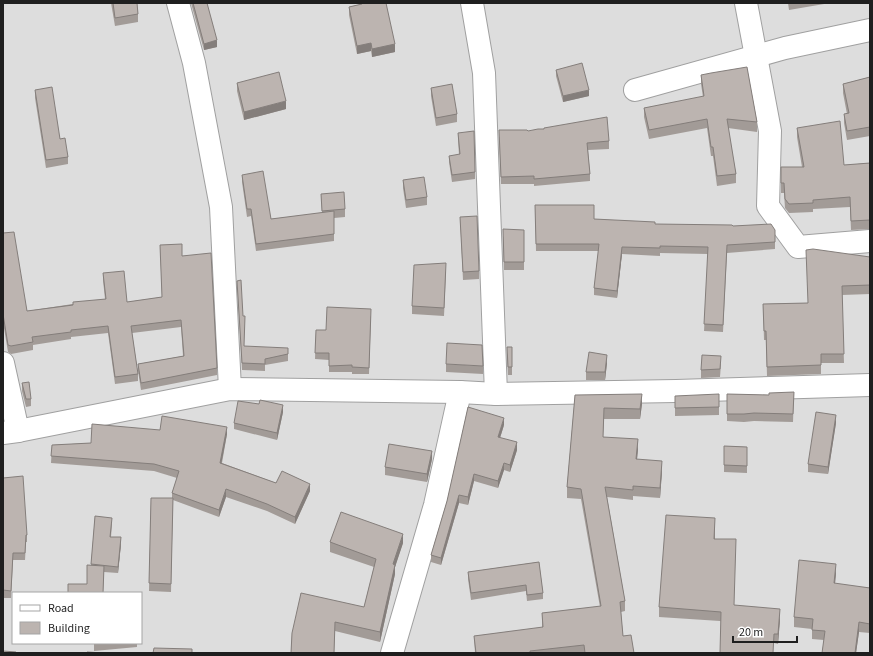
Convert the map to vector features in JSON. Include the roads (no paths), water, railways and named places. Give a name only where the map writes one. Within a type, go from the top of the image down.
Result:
[{"type":"street","points":[[178,3],[194,63],[221,207],[230,389]]},
{"type":"street","points":[[472,3],[484,73],[496,394]]},
{"type":"street","points":[[746,3],[770,131],[768,206],[798,247],[870,241]]},
{"type":"street","points":[[635,90],[785,48],[870,30]]},
{"type":"street","points":[[3,363],[10,432],[230,389],[460,392],[496,394],[676,391],[870,385]]},
{"type":"street","points":[[392,653],[436,505],[460,392]]}]
